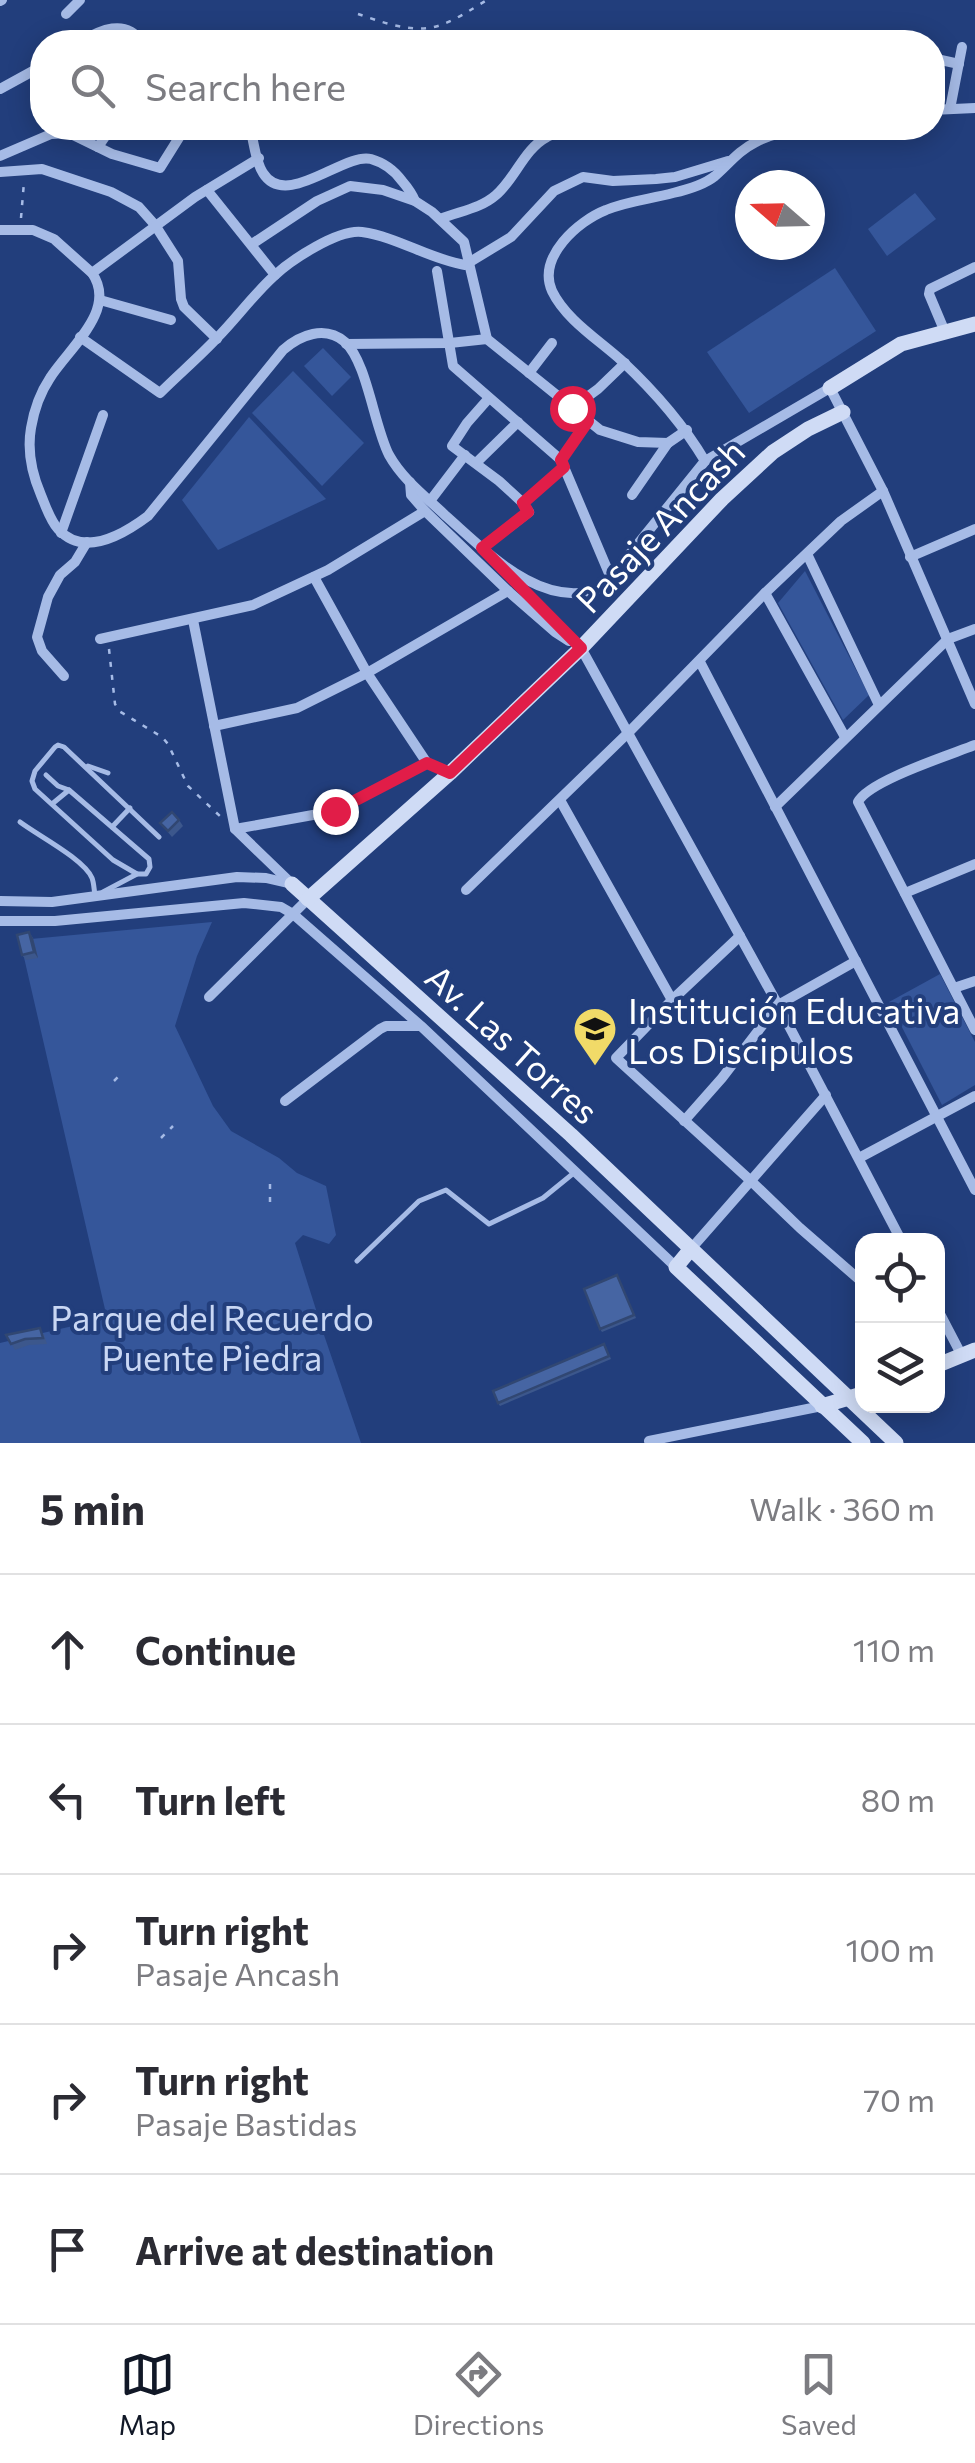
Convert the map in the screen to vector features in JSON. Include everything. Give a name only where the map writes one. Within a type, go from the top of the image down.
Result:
[{"type":"street","points":[[66,14],[80,0]]},
{"type":"street","points":[[950,109],[962,47]]},
{"type":"street","points":[[945,61],[959,64]]},
{"type":"street","points":[[0,90],[30,73]]},
{"type":"street","points":[[945,109],[975,108]]},
{"type":"street","points":[[0,156],[37,140]]},
{"type":"street","points":[[85,140],[112,154],[160,168],[178,140]]},
{"type":"street","points":[[98,147],[103,140]]},
{"type":"street","points":[[253,140],[264,175],[280,186],[370,158],[389,166],[412,192],[414,201]]},
{"type":"street","points":[[440,219],[487,202],[543,140]]},
{"type":"street","points":[[705,460],[687,430],[625,364],[565,310],[548,276],[558,248],[582,224],[604,210],[675,193],[714,177],[728,161],[758,140]]},
{"type":"street","points":[[92,273],[155,225],[258,158]]},
{"type":"street","points":[[80,337],[160,393],[275,275],[344,232],[404,243],[453,263],[468,263],[511,237],[554,191],[583,178],[656,180],[728,161]]},
{"type":"street","points":[[0,172],[42,168],[111,192],[139,208],[178,260],[184,308],[217,338]]},
{"type":"street","points":[[252,244],[317,201],[350,186],[383,190],[414,201],[464,242],[487,339],[600,430],[638,442],[668,444]]},
{"type":"street","points":[[208,190],[275,275]]},
{"type":"street","points":[[0,230],[33,230],[54,239],[96,278],[98,312],[48,380],[36,404],[30,432],[35,482],[52,520],[61,533],[87,542],[114,537],[148,516],[292,342],[323,334],[346,344],[360,368],[384,445],[410,482],[411,495],[482,548],[581,648],[778,1005],[897,1233]]},
{"type":"street","points":[[945,332],[928,294],[975,267]]},
{"type":"street","points":[[437,271],[452,366],[563,463],[611,578]]},
{"type":"street","points":[[100,300],[170,320]]},
{"type":"street","points":[[493,558],[536,584],[573,594],[603,587],[705,460],[901,344],[975,324]]},
{"type":"street","points":[[346,344],[487,339]]},
{"type":"street","points":[[529,373],[552,343]]},
{"type":"street","points":[[572,408],[625,364]]},
{"type":"street","points":[[830,388],[883,492],[975,704]]},
{"type":"street","points":[[482,548],[528,512],[500,481],[452,446],[489,398]]},
{"type":"street","name":"Pasaje Ancash","points":[[308,899],[450,773],[581,648],[722,499],[772,452],[843,412]]},
{"type":"street","points":[[61,533],[102,415]]},
{"type":"street","points":[[523,503],[563,463],[588,421]]},
{"type":"street","points":[[476,463],[518,422]]},
{"type":"street","points":[[632,495],[668,444],[687,430]]},
{"type":"street","points":[[104,639],[253,606],[314,576],[428,506],[465,455]]},
{"type":"street","points":[[466,890],[700,662],[765,593],[841,521],[883,492]]},
{"type":"street","points":[[428,506],[508,591],[555,632],[581,648]]},
{"type":"street","points":[[910,557],[975,529]]},
{"type":"street","points":[[64,676],[42,651],[37,637],[48,597],[87,542]]},
{"type":"street","points":[[807,554],[879,705]]},
{"type":"street","points":[[314,576],[367,672],[427,763],[450,773]]},
{"type":"street","points":[[214,726],[291,710],[367,672],[508,591]]},
{"type":"street","points":[[765,593],[845,738]]},
{"type":"street","points":[[194,620],[234,830],[292,884]]},
{"type":"street","points":[[775,807],[948,639],[975,629]]},
{"type":"street","points":[[700,662],[975,1190]]},
{"type":"street","points":[[975,745],[908,771],[859,797],[858,802],[975,1030]]},
{"type":"street","points":[[234,830],[335,811],[427,763]]},
{"type":"street","points":[[560,800],[672,1000]]},
{"type":"street","points":[[905,893],[975,864]]},
{"type":"street","points":[[0,901],[52,902],[237,876],[292,884]]},
{"type":"street","name":"Av. Las Torres","points":[[292,884],[855,1396]]},
{"type":"street","points":[[209,997],[308,899]]},
{"type":"street","points":[[0,921],[54,921],[244,903],[281,907],[293,914]]},
{"type":"street","name":"Av. Las Torres","points":[[293,914],[422,1026],[863,1443]]},
{"type":"street","points":[[740,936],[616,1058],[855,1276]]},
{"type":"street","points":[[684,1122],[778,1005],[856,961]]},
{"type":"street","points":[[954,988],[975,980]]},
{"type":"street","points":[[285,1101],[380,1029],[422,1026]]},
{"type":"street","points":[[676,1266],[826,1096]]},
{"type":"street","points":[[859,1158],[975,1096]]},
{"type":"street","points":[[945,1319],[972,1352],[945,1362]]},
{"type":"street","points":[[649,1442],[855,1397]]},
{"type":"street","name":"Av. Las Torres","points":[[870,1413],[896,1443]]},
{"type":"lane","points":[[137,874],[114,860],[52,804],[33,784],[35,770],[58,745],[68,750],[159,836]]},
{"type":"lane","points":[[85,765],[108,773]]},
{"type":"lane","points":[[20,822],[58,846],[89,873],[94,896],[137,874],[146,874],[150,867],[149,859],[46,775]]},
{"type":"lane","points":[[52,804],[69,790]]},
{"type":"lane","points":[[112,827],[130,808]]},
{"type":"lane","points":[[357,1260],[419,1201],[446,1190],[489,1224],[543,1198],[575,1172]]},
{"type":"path","points":[[358,14],[389,24],[429,28],[487,0]]},
{"type":"path","points":[[19,230],[26,170]]},
{"type":"path","points":[[104,639],[114,704],[168,744],[188,786],[234,830]]},
{"type":"path","points":[[114,1082],[123,1072]]},
{"type":"path","points":[[161,1138],[173,1126]]},
{"type":"path","points":[[270,1184],[270,1202]]},
{"type":"green space","points":[[915,193],[936,219],[887,256],[868,229]]},
{"type":"green space","points":[[835,268],[876,331],[749,413],[707,352]]},
{"type":"green space","points":[[323,348],[351,377],[332,396],[304,366]]},
{"type":"green space","points":[[293,371],[364,443],[322,486],[252,413]]},
{"type":"green space","points":[[249,417],[326,499],[218,550],[182,500]]},
{"type":"green space","points":[[805,571],[869,695],[843,720],[778,603]]},
{"type":"green space","name":"Parque del Recuerdo Puente Piedra","points":[[212,922],[175,1026],[213,1106],[231,1131],[297,1173],[326,1186],[336,1235],[329,1244],[303,1235],[295,1243],[361,1443],[0,1443],[0,1343],[107,1318],[20,940]]},
{"type":"green space","points":[[940,974],[975,1042],[975,1085],[942,1105],[889,1002]]},
{"type":"building","points":[[172,812],[179,820],[168,831],[160,823]]},
{"type":"building","points":[[29,932],[34,952],[22,955],[17,935]]},
{"type":"building","points":[[617,1275],[634,1315],[600,1329],[584,1289]]},
{"type":"building","points":[[40,1328],[43,1338],[11,1344],[6,1335]]},
{"type":"building","points":[[604,1344],[609,1356],[498,1403],[493,1391]]},
{"type":"place","name":"Institución Educativa Los Discipulos","points":[[595,1067]]},
{"type":"route","points":[[335,811],[427,763],[450,773],[581,648],[482,548],[528,512],[523,503],[564,467],[561,460],[588,421],[572,408]]}]
